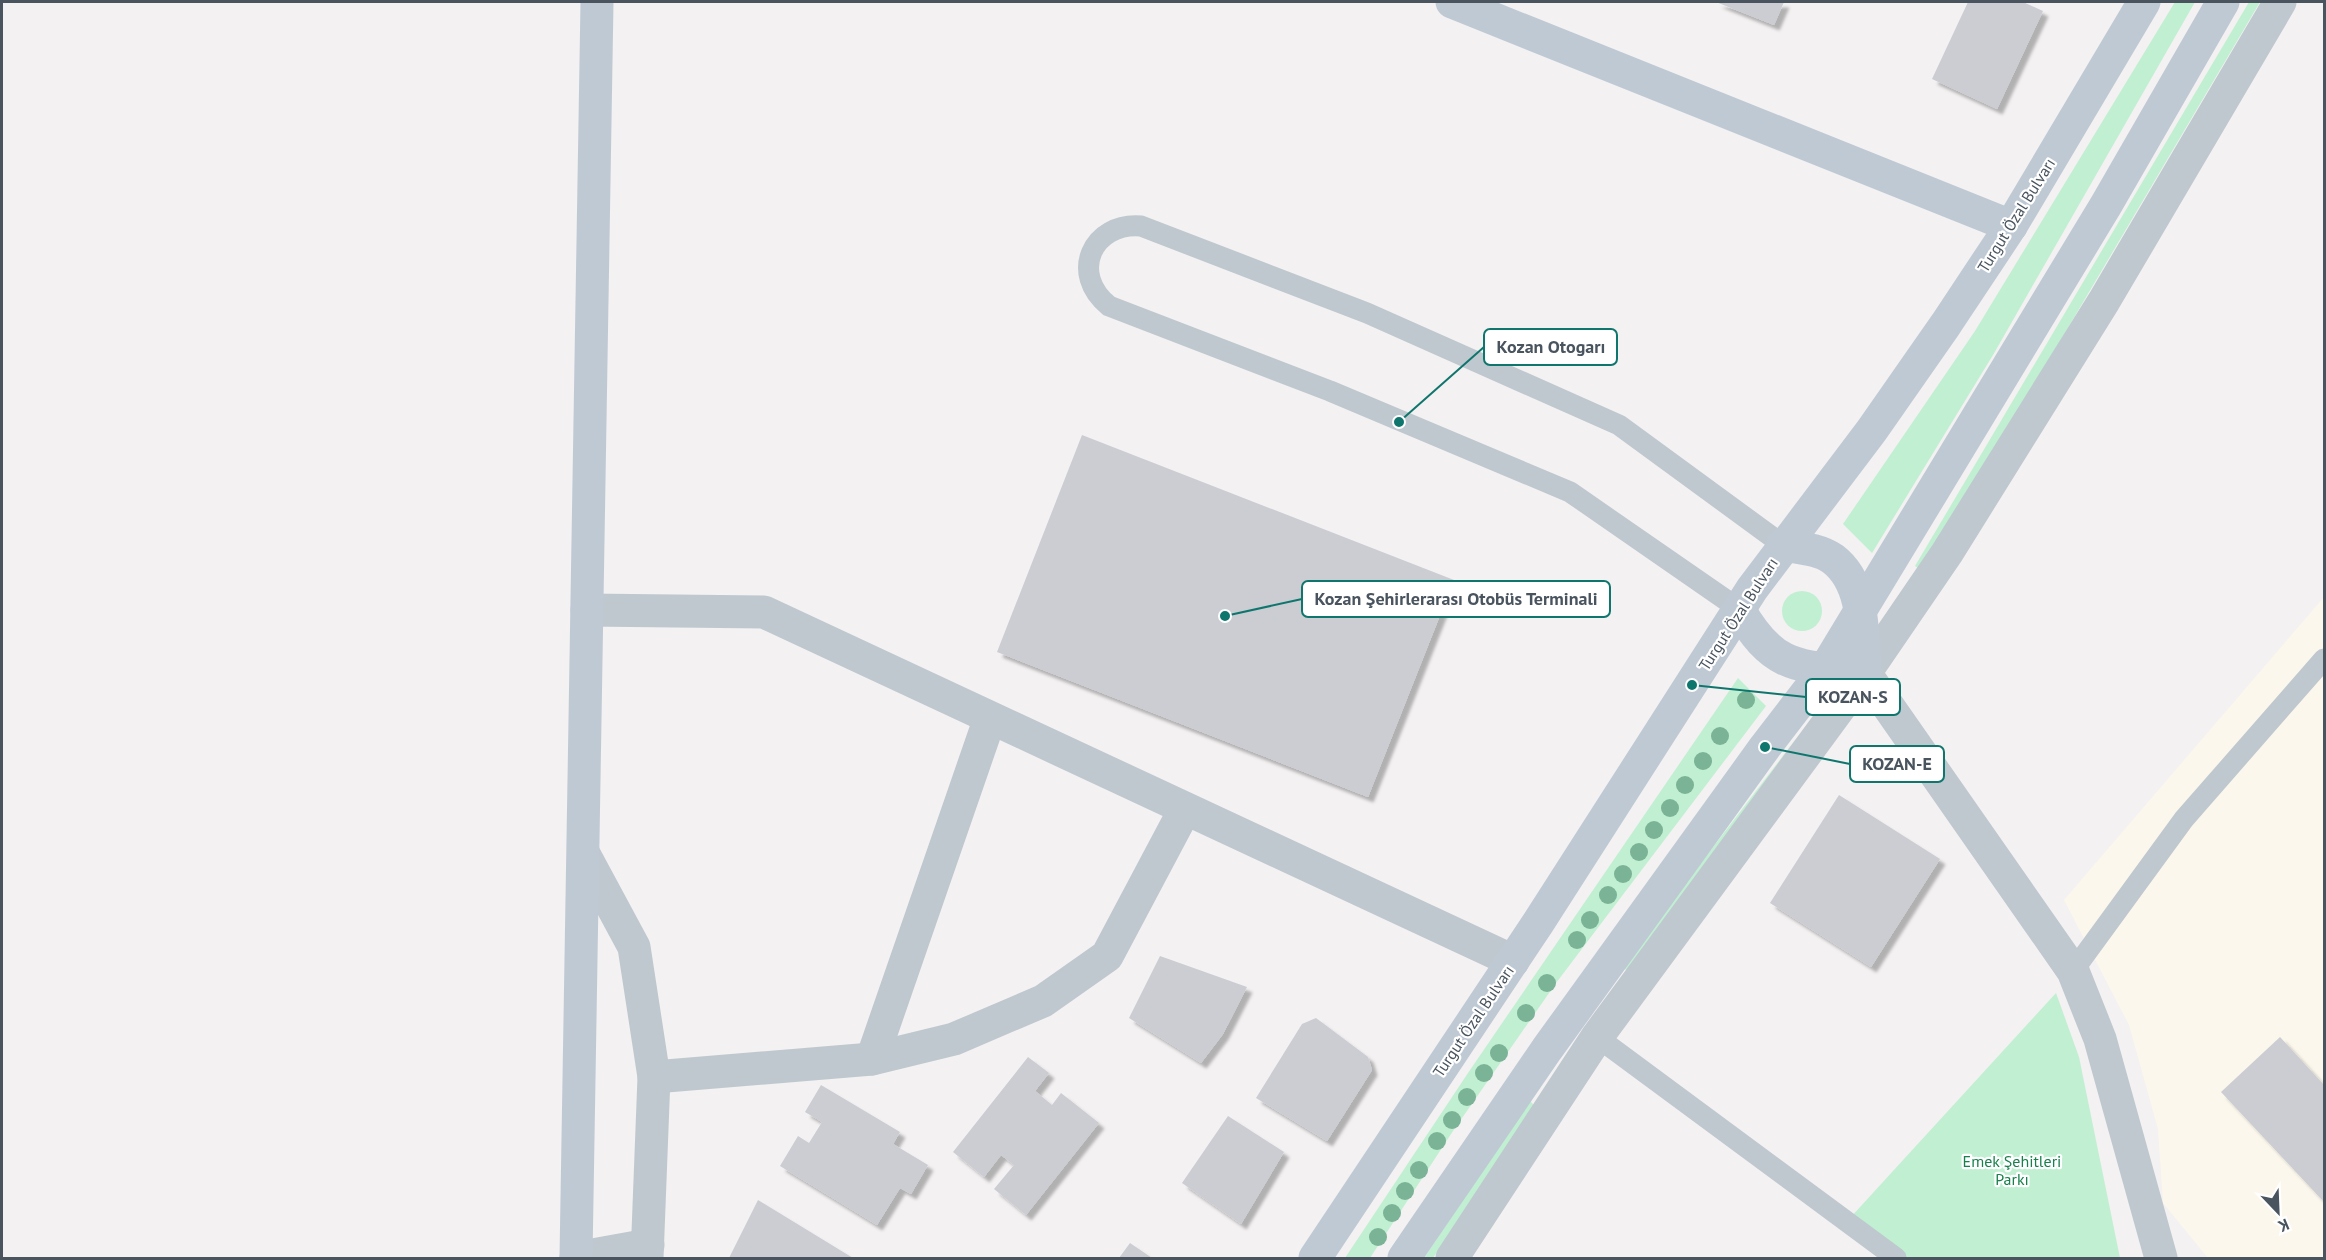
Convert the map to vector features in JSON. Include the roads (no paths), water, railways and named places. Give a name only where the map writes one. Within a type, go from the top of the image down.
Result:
[{"type":"main road","points":[[576,1258],[585,856],[597,2]]},
{"type":"main road","points":[[1452,2],[2011,226]]},
{"type":"main road","name":"Turgut Özal Bulvarı","points":[[1315,1258],[1513,961],[1739,609],[1783,545],[1872,430],[2011,226],[2144,2]]},
{"type":"main road","points":[[1404,1258],[1561,1030],[1765,747],[1826,669],[2106,205],[2223,2]]},
{"type":"main road","points":[[1739,609],[1766,649],[1800,666],[1865,673],[1860,613],[1851,578],[1832,559],[1812,550],[1783,545]]},
{"type":"street","points":[[1452,1258],[1597,1037],[1865,673],[1947,553],[2098,311],[2280,2]]},
{"type":"street","points":[[587,610],[764,612],[1513,961]]},
{"type":"street","points":[[1865,673],[2073,971],[2100,1039],[2161,1258]]},
{"type":"street","points":[[872,1059],[990,718]]},
{"type":"street","points":[[654,1077],[872,1059],[954,1039],[1043,1001],[1107,956],[1185,809]]},
{"type":"street","points":[[576,1258],[648,1252],[654,1077],[634,947],[585,856]]},
{"type":"lane","points":[[1739,609],[1570,492],[1330,391],[1109,306],[1100,298],[1090,280],[1090,257],[1094,246],[1113,229],[1127,225],[1141,226],[1367,313],[1619,425],[1783,545]]},
{"type":"lane","points":[[2073,971],[2184,819],[2325,659]]},
{"type":"lane","points":[[1597,1037],[1896,1258]]},
{"type":"place","name":"Kozan Otogarı","points":[[1399,422]]},
{"type":"place","name":"Kozan Şehirlerarası Otobüs Terminali","points":[[1225,616]]},
{"type":"place","name":"KOZAN-S","points":[[1692,685]]},
{"type":"place","name":"KOZAN-E","points":[[1765,747]]},
{"type":"park label","name":"Emek Şehitleri Parkı","points":[[2012,1170]]}]
